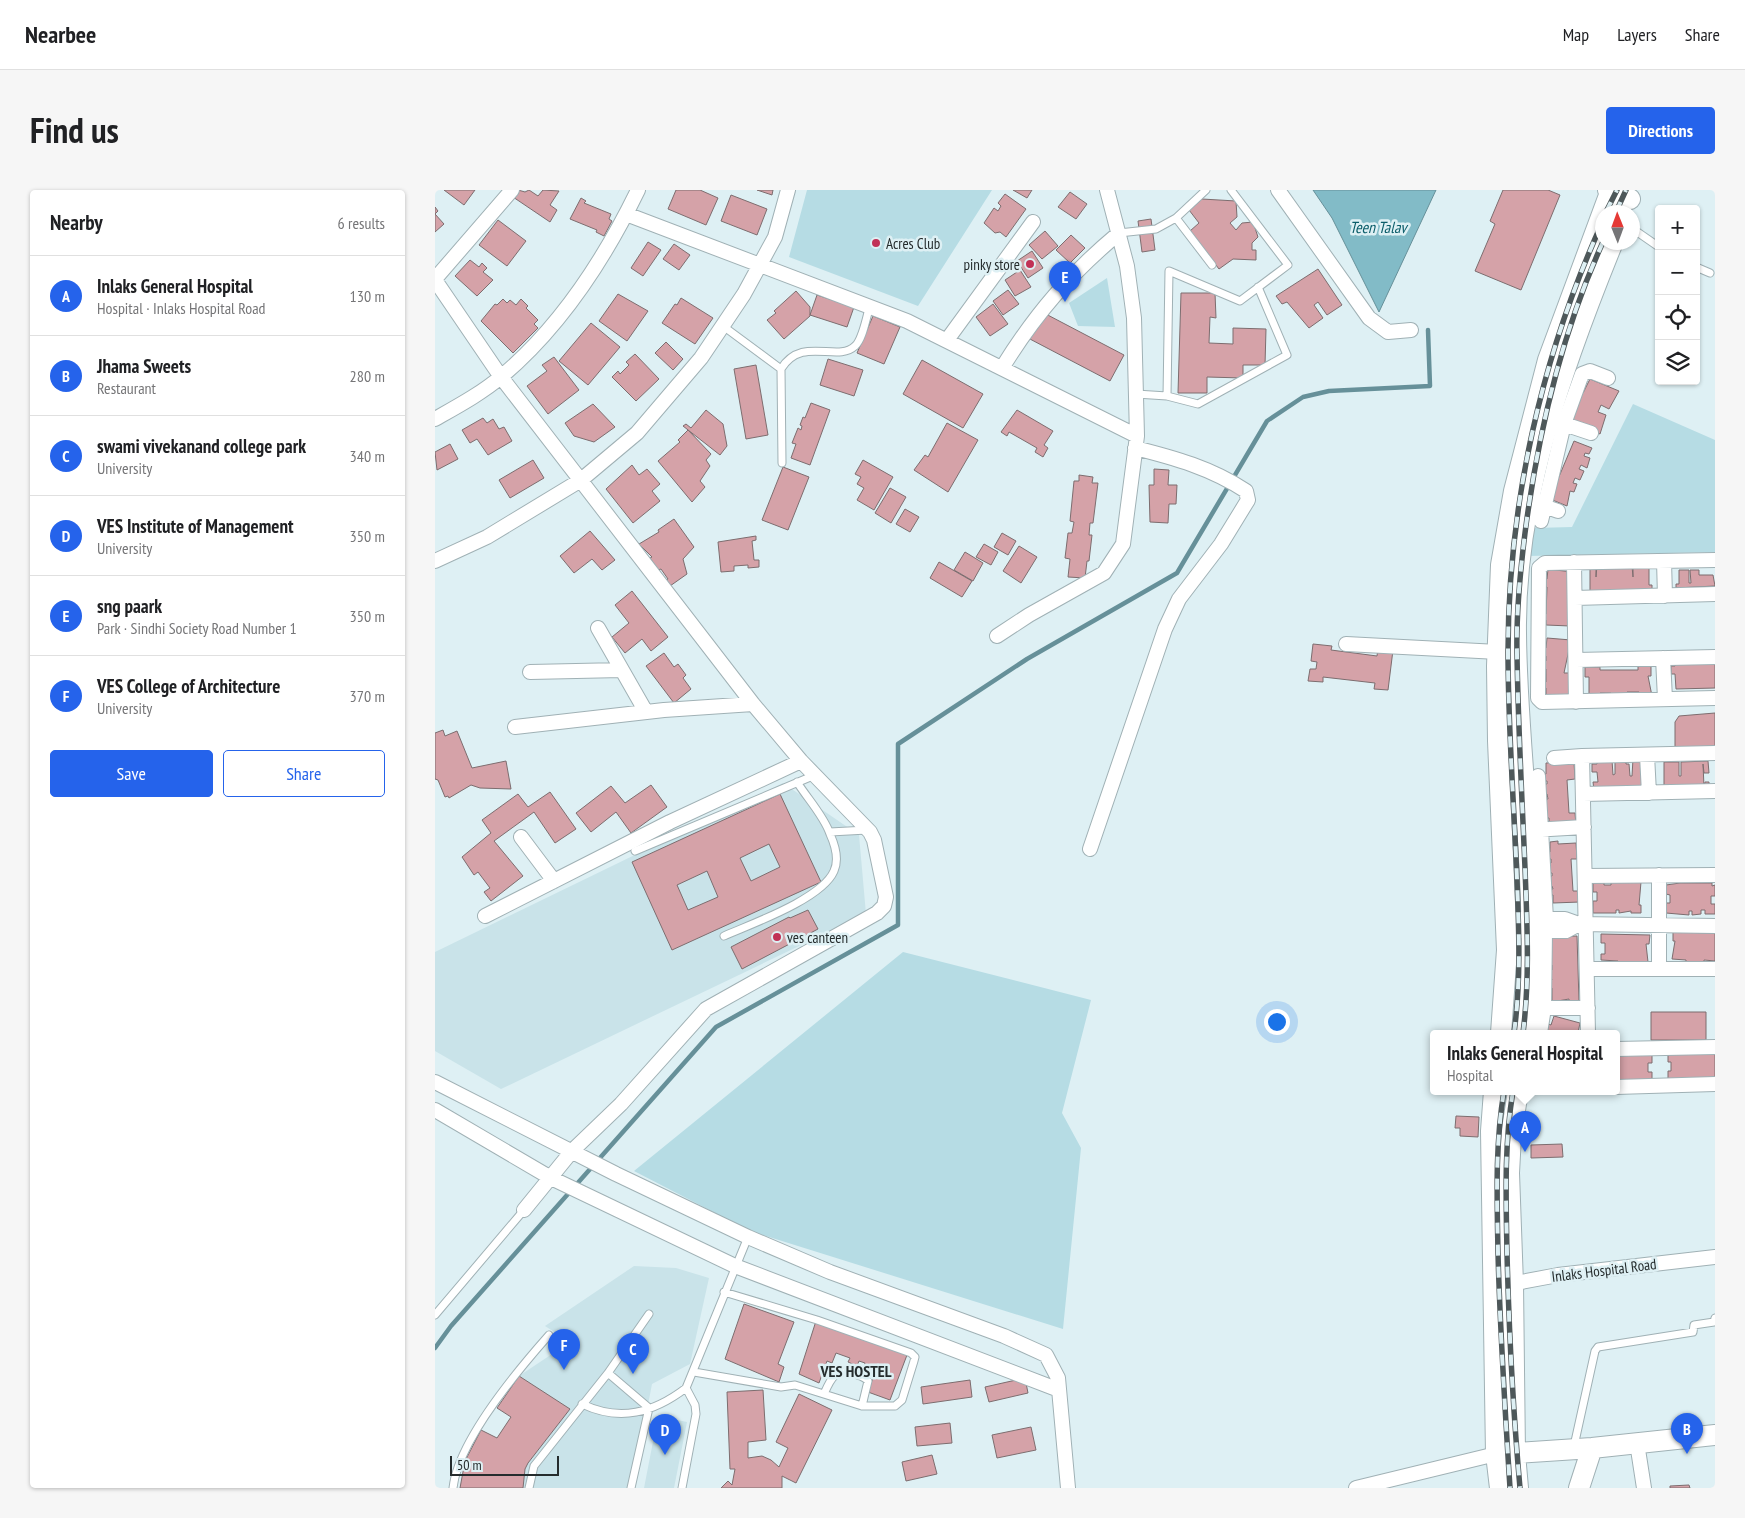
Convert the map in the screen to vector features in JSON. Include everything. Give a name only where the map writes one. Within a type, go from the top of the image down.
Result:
[{"type":"main road","points":[[1549,420],[1548,360],[1610,190],[1629,201]]},
{"type":"main road","points":[[1589,248],[1595,248]]},
{"type":"main road","points":[[1501,1030],[1507,969],[1498,716],[1501,565],[1513,541],[1529,498],[1549,420],[1610,250]]},
{"type":"main road","points":[[1548,360],[1567,366]]},
{"type":"main road","points":[[1513,541],[1519,563],[1516,633],[1520,715],[1531,771],[1539,926],[1537,1008],[1526,1030]]},
{"type":"main road","points":[[1498,716],[1520,715]]},
{"type":"main road","points":[[1499,766],[1531,771]]},
{"type":"main road","points":[[1495,1095],[1501,1136],[1505,1454],[1500,1488]]},
{"type":"main road","points":[[1501,1136],[1516,1095]]},
{"type":"main road","points":[[1505,1454],[1583,1449],[1715,1435]]},
{"type":"main road","points":[[1579,1488],[1583,1449]]},
{"type":"main road","points":[[1505,1454],[1518,1488]]},
{"type":"street","points":[[512,190],[435,279],[501,377],[753,704],[801,761],[869,830],[875,840],[886,897],[884,906],[877,913],[706,1009],[621,1104],[572,1150],[556,1180],[524,1210]]},
{"type":"street","points":[[435,419],[466,402],[501,377],[541,338],[579,289],[626,214],[637,190]]},
{"type":"street","points":[[435,561],[487,537],[581,480],[637,434],[701,358],[744,294],[775,236],[788,190]]},
{"type":"street","points":[[997,636],[1029,615],[1104,573],[1123,544],[1136,442],[1134,318],[1119,233],[1107,190]]},
{"type":"street","points":[[1278,190],[1369,318],[1388,332],[1411,330]]},
{"type":"street","points":[[626,214],[870,306],[947,340],[1136,442],[1223,476],[1246,491],[1248,495],[1246,505],[1221,544],[1179,599],[1165,629],[1090,849]]},
{"type":"street","points":[[947,340],[1033,222]]},
{"type":"street","points":[[1002,368],[1043,307],[1073,274],[1119,233]]},
{"type":"street","points":[[1591,433],[1549,420],[1582,374],[1589,371],[1608,378]]},
{"type":"street","points":[[1529,498],[1558,511]]},
{"type":"street","points":[[1529,498],[1541,521]]},
{"type":"street","points":[[1715,560],[1545,562],[1539,568],[1538,632],[1538,698],[1548,704],[1715,698]]},
{"type":"street","points":[[1664,561],[1665,596]]},
{"type":"street","points":[[1574,562],[1576,702]]},
{"type":"street","points":[[1575,598],[1715,594]]},
{"type":"street","points":[[599,628],[646,712]]},
{"type":"street","points":[[1516,633],[1538,632]]},
{"type":"street","points":[[1346,644],[1498,652]]},
{"type":"street","points":[[1576,660],[1715,657]]},
{"type":"street","points":[[1663,658],[1665,699]]},
{"type":"street","points":[[530,672],[623,670]]},
{"type":"street","points":[[515,727],[646,712],[753,704]]},
{"type":"street","points":[[1554,758],[1715,753]]},
{"type":"street","points":[[1647,755],[1649,793]]},
{"type":"street","points":[[1582,756],[1585,876],[1583,924],[1587,969],[1588,1030]]},
{"type":"street","points":[[485,916],[678,818],[801,761]]},
{"type":"street","points":[[1583,794],[1715,791]]},
{"type":"street","points":[[1534,830],[1584,827]]},
{"type":"street","points":[[521,837],[554,881]]},
{"type":"street","points":[[1659,875],[1659,969]]},
{"type":"street","points":[[1585,876],[1715,875]]},
{"type":"street","points":[[1506,925],[1539,926],[1565,931],[1583,924],[1715,926]]},
{"type":"street","points":[[1587,969],[1715,969]]},
{"type":"street","points":[[1540,1030],[1537,1008],[1588,1008]]},
{"type":"street","points":[[1620,1049],[1715,1047]]},
{"type":"street","points":[[435,1082],[572,1150],[586,1159],[749,1237],[830,1272],[1004,1336],[1046,1354],[1058,1378],[1068,1488]]},
{"type":"street","points":[[1620,1087],[1715,1084]]},
{"type":"street","points":[[435,1110],[556,1180],[735,1266],[1059,1390]]},
{"type":"street","name":"Inlaks Hospital Road","points":[[1503,1285],[1558,1275],[1715,1257]]},
{"type":"street","points":[[1637,1444],[1644,1488]]},
{"type":"street","points":[[1356,1488],[1505,1454]]},
{"type":"lane","points":[[1119,233],[1156,229],[1176,218],[1206,190]]},
{"type":"lane","points":[[1167,396],[1169,271],[1240,301],[1288,265],[1231,190]]},
{"type":"lane","points":[[1176,218],[1213,265]]},
{"type":"lane","points":[[1640,234],[1655,244]]},
{"type":"lane","points":[[1700,269],[1710,274]]},
{"type":"lane","points":[[1135,394],[1167,396],[1198,404],[1287,355],[1258,287]]},
{"type":"lane","points":[[782,463],[781,369],[787,359],[799,353],[849,351],[857,345],[870,306]]},
{"type":"lane","points":[[723,326],[781,369]]},
{"type":"lane","points":[[635,851],[815,774]]},
{"type":"lane","points":[[724,936],[806,899],[831,878],[835,869],[836,854],[830,832],[797,782]]},
{"type":"lane","points":[[830,832],[869,830]]},
{"type":"lane","points":[[435,1315],[524,1210]]},
{"type":"lane","points":[[582,1404],[600,1412],[624,1415],[649,1408],[674,1397],[686,1388],[724,1292],[749,1237]]},
{"type":"lane","points":[[693,1372],[781,1387],[795,1384],[862,1406],[899,1404],[914,1361],[913,1354],[817,1320],[724,1292]]},
{"type":"lane","points":[[529,1488],[533,1466],[608,1373],[649,1314]]},
{"type":"lane","points":[[1583,1449],[1595,1351],[1598,1346],[1693,1332],[1694,1325],[1714,1322],[1715,1318]]},
{"type":"lane","points":[[453,1488],[454,1478],[465,1449],[517,1370],[549,1335]]},
{"type":"lane","points":[[824,1394],[837,1372],[846,1371],[868,1381],[862,1406]]},
{"type":"lane","points":[[608,1373],[649,1408]]},
{"type":"lane","points":[[682,1488],[696,1414],[695,1404],[686,1388]]},
{"type":"lane","points":[[631,1488],[649,1408]]},
{"type":"shaded area","name":"Acres Club","points":[[807,190],[992,190],[918,306],[789,257]]},
{"type":"shaded area","points":[[1107,278],[1115,327],[1078,326],[1069,303]]},
{"type":"shaded area","points":[[1633,404],[1715,440],[1715,552],[1528,556],[1535,528],[1572,527]]},
{"type":"shaded area","points":[[783,783],[859,835],[866,914],[501,1089],[435,1051],[435,952]]},
{"type":"shaded area","points":[[903,952],[1091,1000],[1062,1113],[1081,1148],[1063,1329],[750,1231],[634,1171]]},
{"type":"shaded area","points":[[634,1266],[676,1268],[709,1278],[690,1364],[652,1384],[632,1488],[523,1488],[525,1469],[528,1463],[570,1409],[519,1376],[570,1342],[545,1326]]},
{"type":"shaded area","points":[[658,1416],[687,1422],[674,1488],[644,1488]]},
{"type":"water","name":"Teen Talav","points":[[1313,190],[1436,190],[1379,312],[1332,218]]},
{"type":"building","points":[[444,190],[475,190],[464,205]]},
{"type":"building","points":[[518,190],[525,192],[529,190],[538,196],[543,190],[559,191],[550,205],[557,210],[550,222],[513,197]]},
{"type":"building","points":[[676,190],[700,190],[718,198],[706,225],[668,209]]},
{"type":"building","points":[[757,190],[773,190],[772,195]]},
{"type":"building","points":[[1013,190],[1032,190],[1027,198]]},
{"type":"building","points":[[1503,190],[1548,190],[1560,195],[1521,290],[1475,271],[1495,224],[1490,221]]},
{"type":"building","points":[[1070,192],[1087,204],[1076,219],[1058,207]]},
{"type":"building","points":[[1005,194],[1026,209],[1006,237],[1000,232],[995,233],[984,223],[994,208],[998,211],[1001,206],[998,203]]},
{"type":"building","points":[[731,195],[767,209],[757,235],[721,221]]},
{"type":"building","points":[[581,198],[586,201],[584,203],[611,214],[609,219],[612,221],[604,236],[596,232],[597,230],[570,219]]},
{"type":"building","points":[[1202,199],[1236,201],[1237,217],[1230,223],[1236,230],[1242,223],[1253,222],[1258,237],[1252,243],[1252,250],[1256,250],[1256,260],[1233,259],[1219,269],[1190,231],[1199,223],[1189,210]]},
{"type":"building","points":[[435,214],[444,224],[435,232]]},
{"type":"building","points":[[1151,219],[1155,250],[1142,252],[1138,221]]},
{"type":"building","points":[[498,220],[526,241],[507,266],[479,245]]},
{"type":"building","points":[[1045,231],[1058,246],[1042,259],[1029,245]]},
{"type":"building","points":[[1071,235],[1085,248],[1070,263],[1056,250]]},
{"type":"building","points":[[648,242],[661,250],[643,276],[631,268]]},
{"type":"building","points":[[674,244],[690,255],[679,270],[663,259]]},
{"type":"building","name":"pinky store","points":[[1032,251],[1043,268],[1028,278],[1017,261]]},
{"type":"building","points":[[470,260],[479,267],[482,263],[487,268],[483,272],[493,280],[477,296],[455,276]]},
{"type":"building","points":[[1318,269],[1342,305],[1327,315],[1318,302],[1314,305],[1323,318],[1309,328],[1287,302],[1282,304],[1276,296]]},
{"type":"building","points":[[1020,270],[1031,287],[1015,296],[1005,280]]},
{"type":"building","points":[[1008,290],[1019,304],[1003,315],[993,301]]},
{"type":"building","points":[[796,291],[810,307],[810,316],[784,339],[767,320]]},
{"type":"building","points":[[1181,293],[1215,293],[1216,318],[1210,317],[1209,343],[1233,344],[1233,328],[1266,329],[1265,365],[1243,365],[1243,378],[1207,377],[1207,393],[1178,393]]},
{"type":"building","points":[[618,294],[648,311],[627,341],[599,321]]},
{"type":"building","points":[[817,295],[854,307],[847,327],[810,315]]},
{"type":"building","points":[[681,298],[713,318],[695,344],[662,323]]},
{"type":"building","points":[[503,299],[507,303],[510,300],[516,305],[521,299],[528,306],[526,308],[538,320],[534,324],[538,328],[513,353],[481,321],[495,304],[497,305]]},
{"type":"building","points":[[993,304],[1008,324],[990,336],[976,317]]},
{"type":"building","points":[[1042,312],[1124,355],[1110,381],[1028,338]]},
{"type":"building","points":[[873,316],[900,327],[884,364],[857,353]]},
{"type":"building","points":[[591,323],[620,347],[588,385],[559,361]]},
{"type":"building","points":[[666,342],[683,359],[673,370],[655,353]]},
{"type":"building","points":[[635,354],[659,379],[636,401],[612,377],[618,371],[620,374],[629,365],[626,362]]},
{"type":"building","points":[[554,357],[579,390],[548,414],[527,386],[547,371],[542,365]]},
{"type":"building","points":[[828,359],[863,370],[854,396],[820,385]]},
{"type":"building","points":[[922,360],[983,394],[963,428],[903,394]]},
{"type":"building","points":[[756,365],[768,435],[746,439],[734,369]]},
{"type":"building","points":[[1590,379],[1619,391],[1609,409],[1601,405],[1598,412],[1606,415],[1600,434],[1567,420],[1579,392],[1583,393]]},
{"type":"building","points":[[811,403],[830,410],[810,465],[791,458],[796,444],[792,443],[798,428],[801,430],[802,426],[800,425]]},
{"type":"building","points":[[593,404],[615,427],[594,442],[574,436],[565,423]]},
{"type":"building","points":[[706,410],[723,424],[727,446],[720,455],[683,426],[686,424],[691,428]]},
{"type":"building","points":[[1017,410],[1053,431],[1044,445],[1048,448],[1043,457],[1035,452],[1037,448],[1009,432],[1007,436],[1001,432]]},
{"type":"building","points":[[483,418],[487,423],[493,419],[499,429],[504,427],[512,441],[488,455],[477,439],[470,443],[462,430]]},
{"type":"building","points":[[947,423],[978,440],[948,492],[914,470],[925,455],[928,457]]},
{"type":"building","points":[[688,430],[711,454],[706,460],[710,466],[700,481],[705,487],[692,502],[658,461],[680,442],[678,440]]},
{"type":"building","points":[[1574,441],[1592,448],[1589,454],[1585,453],[1584,456],[1590,458],[1587,468],[1581,465],[1579,469],[1584,471],[1580,480],[1575,478],[1573,483],[1577,484],[1574,492],[1570,491],[1567,506],[1550,499],[1555,478],[1558,479]]},
{"type":"building","points":[[450,444],[458,459],[437,470],[435,452]]},
{"type":"building","points":[[533,460],[544,478],[510,498],[499,480]]},
{"type":"building","points":[[863,460],[893,477],[874,510],[857,500],[864,488],[857,484],[861,477],[855,474]]},
{"type":"building","points":[[632,465],[639,475],[647,469],[660,484],[652,491],[660,501],[633,523],[606,489]]},
{"type":"building","points":[[783,467],[809,477],[788,530],[762,520]]},
{"type":"building","points":[[1154,469],[1169,470],[1168,485],[1177,485],[1176,504],[1169,504],[1168,523],[1150,522],[1149,485],[1154,485]]},
{"type":"building","points":[[1079,475],[1093,477],[1092,483],[1098,483],[1093,523],[1090,523],[1089,535],[1092,535],[1085,578],[1068,577],[1070,559],[1065,558],[1068,533],[1072,533],[1074,522],[1070,521],[1074,481],[1079,481]]},
{"type":"building","points":[[890,488],[906,497],[891,523],[875,513]]},
{"type":"building","points":[[905,509],[919,517],[910,532],[896,524]]},
{"type":"building","points":[[674,519],[694,547],[683,559],[687,574],[670,586],[666,580],[668,579],[661,569],[658,570],[650,558],[652,557],[639,544],[659,532],[658,530]]},
{"type":"building","points":[[590,531],[615,560],[602,570],[592,559],[574,573],[560,556]]},
{"type":"building","points":[[1002,533],[1016,541],[1008,555],[994,547]]},
{"type":"building","points":[[756,536],[756,540],[752,541],[754,560],[759,560],[759,567],[748,568],[748,565],[734,566],[734,571],[721,572],[718,542]]},
{"type":"building","points":[[984,544],[998,552],[991,565],[976,557]]},
{"type":"building","points":[[1019,546],[1037,557],[1021,583],[1003,571]]},
{"type":"building","points":[[965,552],[983,563],[973,581],[954,570]]},
{"type":"building","points":[[939,562],[972,581],[962,597],[930,578]]},
{"type":"building","points":[[1633,564],[1649,564],[1649,585],[1652,585],[1652,592],[1590,592],[1590,565],[1596,565],[1596,577],[1597,565],[1632,566],[1633,577]]},
{"type":"building","points":[[1548,569],[1572,572],[1570,626],[1546,625],[1546,620],[1541,620],[1541,614],[1546,614],[1547,587],[1544,587],[1544,579],[1547,579]]},
{"type":"building","points":[[1679,570],[1689,570],[1689,583],[1691,583],[1690,570],[1699,570],[1699,575],[1713,575],[1715,586],[1676,588],[1676,584],[1679,584]]},
{"type":"building","points":[[632,591],[668,637],[651,651],[642,639],[625,653],[612,637],[629,623],[615,605]]},
{"type":"building","points":[[1547,638],[1571,640],[1564,673],[1570,673],[1570,699],[1546,699],[1546,688],[1542,688],[1542,682],[1546,682],[1546,669],[1541,669],[1541,661],[1546,661],[1546,656],[1542,656],[1542,648],[1546,648]]},
{"type":"building","points":[[1313,644],[1332,646],[1331,650],[1377,656],[1378,648],[1393,650],[1388,690],[1374,689],[1375,683],[1323,677],[1323,682],[1308,681],[1310,669],[1316,669],[1317,662],[1311,661]]},
{"type":"building","points":[[664,653],[674,667],[678,664],[686,675],[683,678],[691,689],[674,703],[646,666]]},
{"type":"building","points":[[1715,660],[1715,688],[1676,689],[1675,674],[1671,674],[1671,666],[1675,666],[1675,662]]},
{"type":"building","points":[[1651,665],[1651,676],[1648,676],[1652,696],[1639,696],[1639,692],[1627,692],[1627,696],[1611,696],[1611,693],[1600,693],[1600,696],[1589,696],[1589,677],[1585,677],[1585,667],[1600,667],[1600,670],[1638,670],[1638,666]]},
{"type":"building","points":[[1715,713],[1715,746],[1675,748],[1675,722],[1679,716]]},
{"type":"building","points":[[443,730],[445,736],[457,731],[472,768],[506,761],[511,789],[480,788],[471,785],[449,798],[448,796],[445,797],[438,780],[435,779],[435,733]]},
{"type":"building","points":[[1633,759],[1642,759],[1643,789],[1594,790],[1593,782],[1598,782],[1597,772],[1592,772],[1592,764],[1597,764],[1597,760],[1612,760],[1613,775],[1615,774],[1615,760],[1626,761],[1626,764],[1629,764],[1630,776],[1632,776]]},
{"type":"building","points":[[1708,761],[1709,773],[1704,773],[1703,764],[1704,787],[1705,782],[1709,782],[1709,789],[1664,790],[1664,762],[1679,762],[1679,776],[1681,776],[1681,762]]},
{"type":"building","points":[[1574,762],[1575,779],[1567,780],[1569,813],[1575,813],[1576,825],[1549,826],[1549,818],[1544,818],[1544,812],[1548,811],[1543,811],[1543,799],[1548,799],[1547,794],[1543,795],[1543,784],[1547,784],[1547,781],[1543,781],[1543,774],[1546,774],[1546,763]]},
{"type":"building","points":[[651,785],[667,807],[631,833],[616,812],[591,832],[576,813],[611,786],[625,803]]},
{"type":"building","points":[[550,792],[576,829],[555,843],[534,812],[494,841],[523,876],[491,901],[484,892],[490,888],[478,872],[474,875],[462,857],[491,833],[482,820],[518,794],[528,807]]},
{"type":"building","points":[[780,794],[821,882],[672,950],[632,862]],"holes":[[[769,844],[780,867],[751,881],[740,858]],[[707,871],[718,897],[688,910],[677,885]]]},
{"type":"building","points":[[1558,841],[1558,844],[1576,843],[1577,859],[1571,859],[1573,891],[1579,891],[1580,902],[1553,903],[1553,895],[1549,895],[1549,889],[1553,889],[1552,886],[1549,886],[1548,876],[1552,876],[1552,873],[1547,873],[1547,863],[1551,863],[1551,859],[1547,859],[1547,852],[1550,852],[1550,842]]},
{"type":"building","points":[[1593,882],[1604,882],[1604,885],[1611,885],[1611,882],[1641,882],[1639,905],[1641,905],[1641,913],[1631,913],[1631,911],[1619,913],[1619,910],[1616,910],[1616,913],[1593,913],[1593,901],[1597,901],[1597,892],[1593,892]]},
{"type":"building","points":[[1712,883],[1712,886],[1715,885],[1715,896],[1711,896],[1711,904],[1715,904],[1715,914],[1705,914],[1705,910],[1701,910],[1701,914],[1692,915],[1692,911],[1689,911],[1689,915],[1666,913],[1666,903],[1670,903],[1670,895],[1666,894],[1666,885]]},
{"type":"building","name":"ves canteen","points":[[808,910],[818,929],[742,969],[731,947],[789,917]]},
{"type":"building","points":[[1673,932],[1715,933],[1715,961],[1704,960],[1704,965],[1686,964],[1686,960],[1672,959],[1675,941],[1673,941]]},
{"type":"building","points":[[1601,934],[1650,935],[1649,944],[1646,944],[1648,962],[1618,964],[1618,961],[1601,960],[1601,954],[1605,954],[1605,943],[1601,943]]},
{"type":"building","points":[[1577,936],[1579,1001],[1569,1001],[1569,999],[1552,1002],[1552,988],[1549,988],[1552,979],[1549,979],[1548,970],[1552,970],[1552,965],[1549,966],[1551,937]]},
{"type":"building","points":[[1651,1012],[1706,1012],[1706,1040],[1651,1040]]},
{"type":"building","points":[[1554,1016],[1580,1023],[1579,1030],[1546,1030],[1548,1024],[1551,1025]]},
{"type":"building","points":[[1668,1052],[1715,1052],[1715,1082],[1668,1082],[1668,1071],[1671,1071],[1671,1062],[1668,1062]]},
{"type":"building","points":[[1652,1053],[1652,1063],[1648,1063],[1648,1072],[1652,1072],[1652,1083],[1620,1084],[1620,1054]]},
{"type":"building","points":[[1456,1116],[1479,1117],[1478,1137],[1460,1136],[1460,1128],[1455,1128]]},
{"type":"building","points":[[1562,1144],[1563,1157],[1531,1158],[1531,1145]]},
{"type":"building","points":[[744,1304],[794,1322],[778,1364],[784,1367],[779,1382],[725,1359]]},
{"type":"building","points":[[816,1321],[907,1355],[890,1400],[868,1392],[875,1372],[864,1368],[865,1363],[859,1361],[857,1366],[848,1362],[850,1358],[836,1353],[832,1363],[827,1361],[819,1383],[799,1374]]},
{"type":"building","points":[[519,1376],[570,1409],[528,1463],[525,1469],[523,1488],[460,1488],[465,1461],[481,1430],[497,1438],[511,1417],[497,1408]]},
{"type":"building","points":[[1025,1378],[1028,1393],[989,1402],[985,1387]]},
{"type":"building","points":[[970,1380],[972,1397],[923,1404],[921,1387]]},
{"type":"building","points":[[763,1390],[766,1440],[748,1442],[748,1458],[762,1456],[771,1460],[779,1467],[788,1448],[776,1442],[799,1394],[832,1410],[796,1483],[782,1476],[782,1488],[721,1488],[728,1481],[732,1485],[735,1469],[730,1469],[727,1392]]},
{"type":"building","points":[[950,1423],[952,1443],[917,1446],[915,1427]]},
{"type":"building","points":[[1031,1427],[1036,1450],[997,1458],[992,1435]]},
{"type":"building","points":[[932,1455],[937,1474],[906,1481],[902,1462]]},
{"type":"building","points":[[1689,1485],[1690,1488],[1670,1488],[1670,1486]]},
{"type":"waterway","points":[[435,1348],[451,1326],[716,1027],[898,925],[898,744],[1027,659],[1177,573],[1267,421],[1303,397],[1329,391],[1430,386],[1428,330]]},
{"type":"railway","points":[[1610,205],[1617,190]]},
{"type":"railway","points":[[1619,205],[1626,190]]},
{"type":"railway","points":[[1514,1030],[1519,976],[1519,938],[1508,680],[1510,596],[1514,541],[1522,486],[1546,377],[1562,324],[1595,240]]},
{"type":"railway","points":[[1523,1030],[1527,992],[1527,930],[1517,639],[1521,563],[1530,496],[1553,384],[1575,312],[1600,250]]},
{"type":"railway","points":[[1503,1095],[1498,1151],[1497,1212],[1501,1342],[1510,1488]]},
{"type":"railway","points":[[1512,1095],[1507,1151],[1506,1192],[1509,1312],[1520,1488]]},
{"type":"place","name":"Acres Club","points":[[876,243]]},
{"type":"place","name":"pinky store","points":[[1030,264]]},
{"type":"place","name":"sng paark","points":[[1065,302]]},
{"type":"place","name":"ves canteen","points":[[777,937]]},
{"type":"place","name":"Inlaks General Hospital","points":[[1525,1152]]},
{"type":"place","name":"VES College of Architecture","points":[[564,1370]]},
{"type":"place","name":"swami vivekanand college park","points":[[633,1374]]},
{"type":"place","name":"Jhama Sweets","points":[[1687,1454]]},
{"type":"place","name":"VES Institute of Management","points":[[665,1455]]},
{"type":"district","name":"VES HOSTEL","points":[[856,1371]]}]
